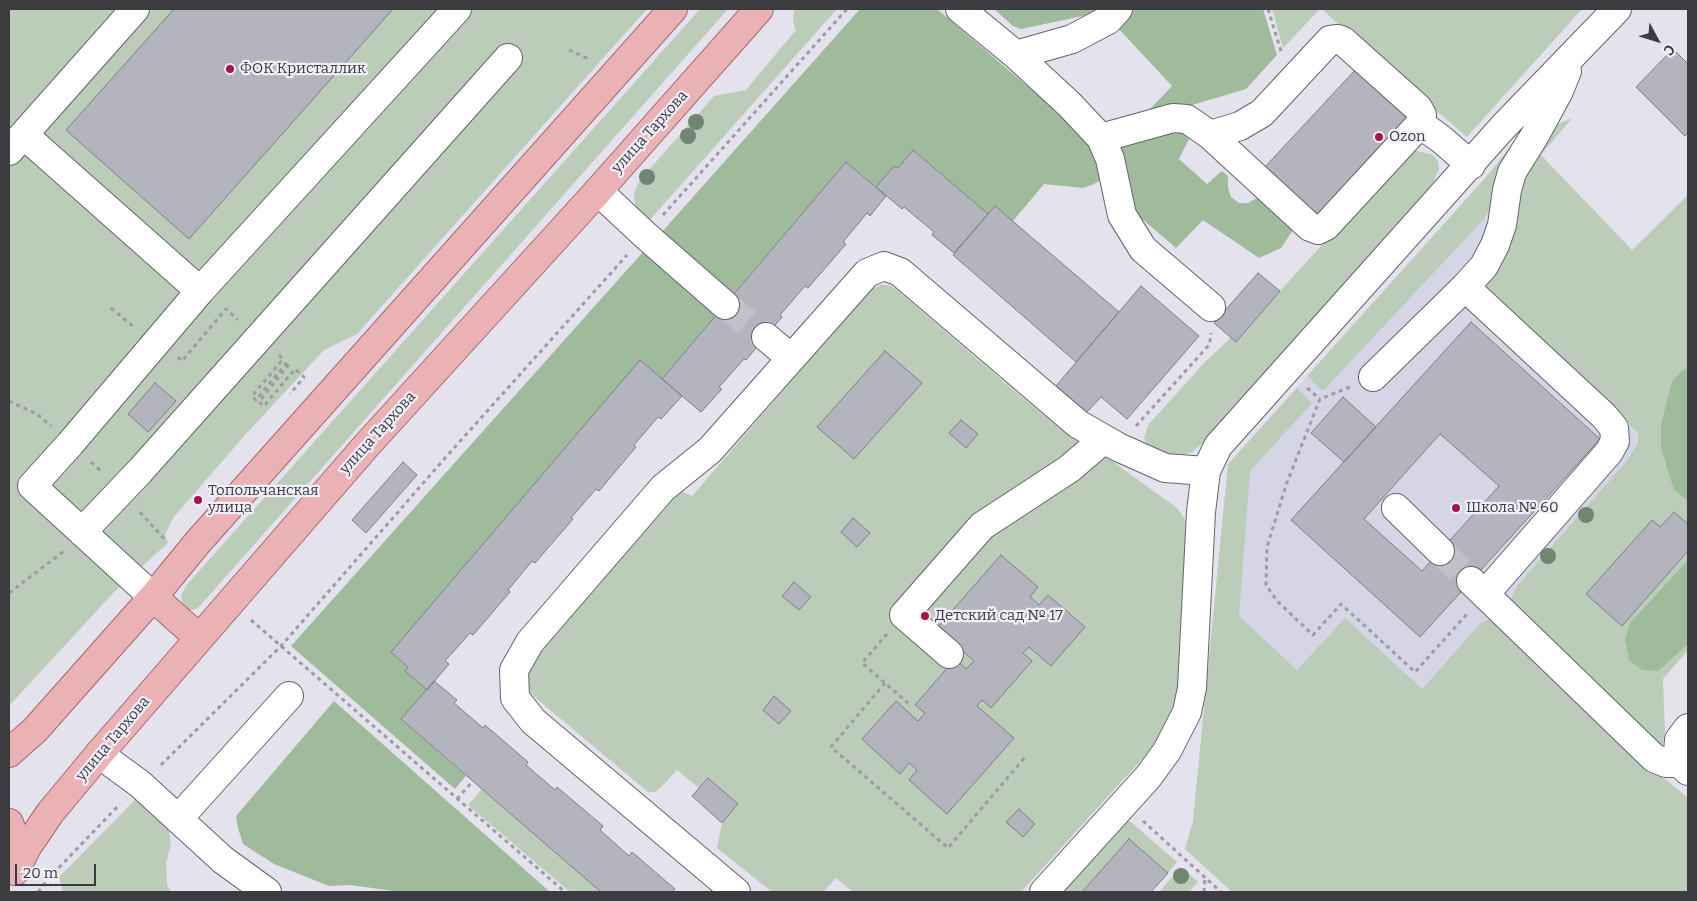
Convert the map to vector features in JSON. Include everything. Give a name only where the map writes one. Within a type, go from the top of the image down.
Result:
[{"type":"main road","points":[[9,753],[35,730],[153,598],[198,542],[673,9]]},
{"type":"main road","name":"улица Тархова","points":[[12,878],[27,847],[50,813],[99,754],[366,446],[598,191],[759,9]]},
{"type":"main road","points":[[153,598],[199,638]]},
{"type":"main road","points":[[9,823],[16,842],[17,856],[12,878]]},
{"type":"street","points":[[135,9],[16,143],[200,291]]},
{"type":"street","points":[[153,598],[32,486],[200,291],[457,9]]},
{"type":"street","points":[[960,9],[1016,56],[1068,104],[1101,138],[1110,159],[1122,215],[1143,249],[1211,307]]},
{"type":"street","points":[[1016,56],[1072,39],[1108,20],[1118,9]]},
{"type":"street","points":[[1044,892],[1148,776],[1167,751],[1187,712],[1192,688],[1201,512],[1206,471],[1218,446],[1504,126],[1616,9]]},
{"type":"street","points":[[1101,138],[1173,118],[1187,119],[1210,135],[1310,227],[1318,230],[1326,226],[1420,124],[1422,115],[1418,108],[1343,41],[1338,39],[1330,40],[1262,112],[1240,126],[1210,135]]},
{"type":"street","points":[[1373,377],[1484,266],[1495,246],[1502,225],[1507,190],[1512,172],[1535,136],[1555,98],[1576,51]]},
{"type":"street","points":[[82,532],[134,477],[266,345],[508,58]]},
{"type":"street","points":[[1420,124],[1471,165]]},
{"type":"street","points":[[598,191],[725,305]]},
{"type":"street","points":[[736,892],[533,721],[515,698],[514,670],[530,642],[663,488],[710,450],[867,273],[884,266],[900,272],[1078,424],[1111,443],[1165,468],[1206,471]]},
{"type":"street","points":[[1465,287],[1604,416],[1614,428],[1615,441],[1609,452],[1478,587],[1654,758],[1684,767]]},
{"type":"street","points":[[766,337],[791,358]]},
{"type":"street","points":[[949,654],[904,615],[982,526],[1111,443]]},
{"type":"street","points":[[1396,508],[1440,551]]},
{"type":"street","points":[[178,819],[289,696]]},
{"type":"street","points":[[1684,767],[1678,751],[1679,740],[1688,728]]},
{"type":"street","points":[[99,754],[140,784],[223,860],[267,892]]},
{"type":"path","points":[[281,646],[446,457],[848,9]]},
{"type":"path","points":[[1268,9],[1290,82]]},
{"type":"path","points":[[569,50],[599,64]]},
{"type":"path","points":[[1111,443],[1209,345],[1211,336],[1209,328],[1211,307]]},
{"type":"path","points":[[176,355],[182,361],[226,309],[283,359],[252,396],[256,400],[287,362],[290,364],[259,402],[264,406],[295,369],[300,373]]},
{"type":"path","points":[[1302,382],[1320,399],[1289,478],[1267,547],[1266,585],[1277,601],[1313,635],[1341,604],[1415,672],[1478,587]]},
{"type":"path","points":[[157,530],[168,543]]},
{"type":"path","points":[[9,593],[62,553],[82,532]]},
{"type":"path","points":[[904,615],[862,663],[908,703]]},
{"type":"path","points":[[246,616],[565,892]]},
{"type":"path","points":[[885,683],[831,747],[948,848],[1026,756]]},
{"type":"path","points":[[457,799],[473,781]]},
{"type":"path","points":[[1123,804],[1221,892]]},
{"type":"path","points":[[1204,892],[1205,878]]},
{"type":"shaded area","name":"Школа № 60","points":[[1487,176],[1688,359],[1590,892],[1193,821],[1228,464]]},
{"type":"green space","points":[[9,9],[647,9],[357,334],[324,350],[245,435],[173,518],[165,535],[168,543],[115,591],[9,706]]},
{"type":"green space","points":[[700,9],[728,9],[199,607],[193,610],[187,609],[182,602],[181,595],[186,586]]},
{"type":"green space","points":[[794,9],[837,9],[648,222],[640,215],[635,205],[634,193],[640,180],[714,96],[746,90],[796,30],[793,22]]},
{"type":"green space","points":[[860,9],[937,9],[1067,120],[1092,146],[1102,179],[1083,188],[1044,184],[1013,221],[995,206],[988,214],[913,150],[898,168],[894,166],[876,187],[846,162],[732,296],[661,233]]},
{"type":"green space","points":[[994,9],[1100,9],[1097,13],[1021,29],[1013,26]]},
{"type":"green space","points":[[1134,9],[1263,9],[1277,55],[1246,89],[1172,111],[1101,123],[1148,111],[1172,86],[1117,27]]},
{"type":"green space","points":[[1272,9],[1320,9],[1283,48]]},
{"type":"green space","points":[[1322,9],[1582,9],[1467,137],[1369,53]]},
{"type":"green space","points":[[1539,111],[1484,219],[1323,391],[1307,376],[1487,176]]},
{"type":"green space","points":[[1572,118],[1541,155],[1632,250],[1688,195],[1688,650],[1663,679],[1665,733],[1661,749],[1515,609],[1511,600],[1517,586],[1625,463],[1638,444],[1638,433],[1486,297],[1482,282],[1520,170],[1547,129]]},
{"type":"green space","points":[[1175,130],[1183,132],[1189,139],[1179,159],[1207,184],[1222,171],[1228,176],[1228,188],[1231,197],[1239,203],[1248,203],[1257,198],[1293,230],[1281,248],[1259,258],[1203,220],[1176,248],[1141,218],[1133,206],[1115,144]]},
{"type":"green space","points":[[1413,150],[1433,155],[1438,161],[1439,169],[1433,183],[1204,442],[1192,452],[1177,458],[1159,454],[1147,446],[1144,437],[1149,424],[1203,364],[1280,291],[1408,151]]},
{"type":"green space","points":[[643,252],[716,315],[662,379],[640,361],[391,652],[408,667],[405,671],[427,690],[401,719],[466,776],[455,789],[291,646]]},
{"type":"green space","name":"Детский сад № 17","points":[[881,285],[889,285],[896,289],[1063,431],[1087,448],[1105,456],[1177,508],[1185,519],[1185,660],[1174,718],[1142,759],[1021,892],[853,892],[836,878],[823,892],[772,892],[717,848],[722,823],[738,804],[708,778],[699,788],[677,770],[655,792],[648,792],[537,699],[529,691],[525,682],[528,658],[679,490],[692,496],[871,289]]},
{"type":"green space","points":[[1688,369],[1688,501],[1674,490],[1661,448],[1661,425],[1672,381],[1683,370]]},
{"type":"green space","points":[[1297,388],[1312,403],[1250,471],[1239,616],[1297,670],[1345,618],[1422,689],[1481,623],[1490,619],[1502,622],[1654,770],[1688,798],[1688,892],[1232,892],[1185,849],[1193,821],[1228,464]]},
{"type":"green space","points":[[1688,560],[1688,644],[1658,671],[1642,670],[1629,660],[1625,640],[1630,623]]},
{"type":"green space","points":[[334,701],[550,892],[401,892],[350,885],[329,886],[274,864],[243,844],[236,816]]},
{"type":"green space","points":[[482,789],[601,892],[570,892],[468,805]]},
{"type":"green space","points":[[141,794],[165,822],[169,832],[171,843],[166,864],[167,885],[171,892],[63,892],[59,877]]},
{"type":"green space","points":[[1124,819],[1131,822],[1177,862],[1168,873],[1129,839],[1082,892],[1053,892]]},
{"type":"green space","points":[[1181,867],[1198,882],[1189,892],[1159,892]]},
{"type":"building","name":"ФОК Кристаллик","points":[[174,9],[393,9],[189,239],[66,130]]},
{"type":"building","points":[[1673,49],[1688,64],[1688,132],[1685,136],[1636,87]]},
{"type":"building","points":[[1357,68],[1412,118],[1319,219],[1264,168]]},
{"type":"building","points":[[913,150],[988,214],[954,253],[932,235],[934,232],[876,187],[894,166],[898,168]]},
{"type":"building","points":[[846,162],[886,196],[870,216],[867,213],[843,242],[846,244],[808,288],[805,286],[746,360],[744,359],[719,387],[722,389],[701,412],[662,379]]},
{"type":"building","points":[[995,206],[1119,312],[1076,362],[953,255]]},
{"type":"building","points":[[1258,273],[1280,291],[1236,342],[1214,323]]},
{"type":"building","points":[[1141,286],[1199,336],[1127,419],[1101,397],[1086,413],[1056,386]]},
{"type":"building","points":[[1471,322],[1600,439],[1420,637],[1291,520]],"holes":[[[1440,434],[1499,486],[1422,571],[1364,519]]]},
{"type":"building","points":[[885,351],[922,383],[854,459],[817,427]]},
{"type":"building","points":[[640,360],[682,396],[661,419],[658,417],[634,445],[636,447],[599,491],[596,489],[535,563],[532,561],[508,590],[510,592],[473,635],[470,633],[445,661],[449,664],[427,690],[405,671],[408,667],[391,652]]},
{"type":"building","points":[[155,383],[176,401],[148,432],[128,414]]},
{"type":"building","points":[[1343,397],[1376,427],[1344,462],[1311,433]]},
{"type":"building","points":[[961,420],[978,434],[966,448],[949,433]]},
{"type":"building","points":[[403,462],[417,475],[366,533],[352,520]]},
{"type":"building","points":[[1674,512],[1688,524],[1688,551],[1622,626],[1586,594],[1652,520],[1660,527]]},
{"type":"building","points":[[853,518],[870,533],[857,547],[841,532]]},
{"type":"building","points":[[1001,555],[1038,587],[1030,597],[1039,605],[1048,595],[1085,627],[1051,666],[1029,647],[1023,653],[1032,661],[991,708],[982,700],[977,706],[1014,738],[947,814],[909,780],[917,770],[909,763],[900,774],[862,739],[896,701],[918,721],[925,713],[915,705],[955,659],[966,669],[974,661],[937,628]]},
{"type":"building","points":[[794,582],[811,597],[799,610],[782,596]]},
{"type":"building","points":[[434,681],[457,700],[454,703],[483,728],[485,725],[528,762],[526,765],[555,790],[557,787],[603,826],[600,830],[629,856],[632,852],[675,889],[672,892],[601,892],[401,719]]},
{"type":"building","points":[[774,696],[791,711],[779,724],[763,710]]},
{"type":"building","points":[[708,778],[738,804],[722,823],[692,796]]},
{"type":"building","points":[[1019,809],[1035,824],[1023,837],[1006,822]]},
{"type":"building","points":[[1129,839],[1168,873],[1151,892],[1082,892]]},
{"type":"tunnel","points":[[725,305],[766,337]]},
{"type":"tunnel","points":[[1440,551],[1471,581]]},
{"type":"place","name":"ФОК Кристаллик","points":[[230,69]]},
{"type":"place","name":"Ozon","points":[[1379,137]]},
{"type":"place","name":"Топольчанская улица","points":[[198,500]]},
{"type":"place","name":"Школа № 60","points":[[1456,508]]},
{"type":"place","name":"Детский сад № 17","points":[[925,616]]}]
